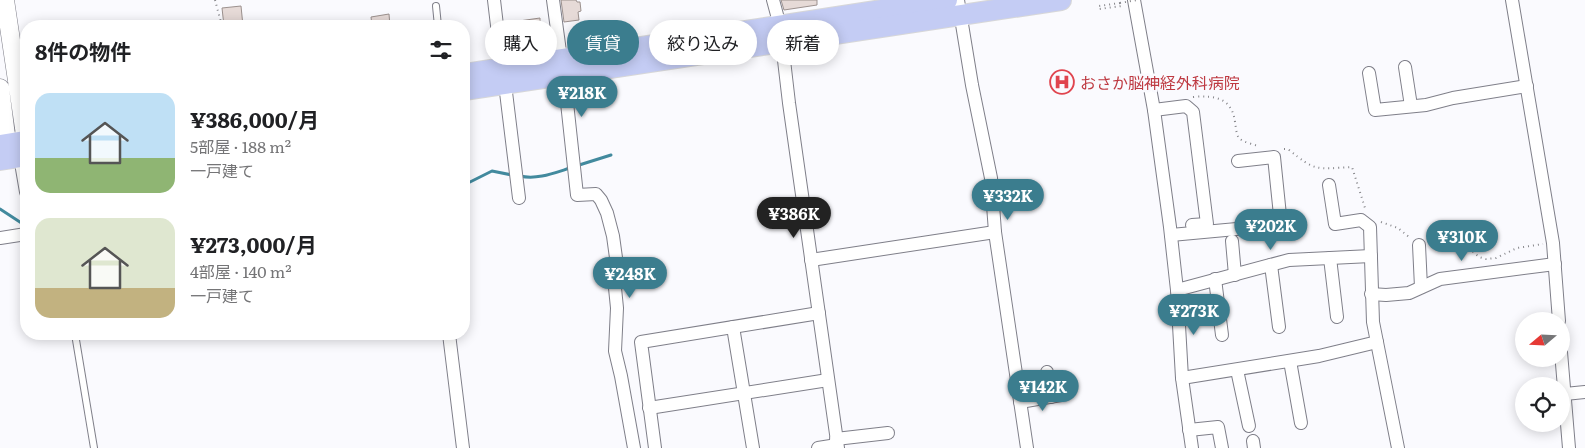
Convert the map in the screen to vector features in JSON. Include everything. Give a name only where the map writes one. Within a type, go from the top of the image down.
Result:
[{"type":"highway","points":[[839,22],[947,0]]},
{"type":"highway","points":[[839,26],[959,8],[1061,0]]},
{"type":"highway","points":[[470,88],[503,76],[767,36]]},
{"type":"highway","points":[[470,74],[503,76]]},
{"type":"main road","points":[[5,0],[15,149]]},
{"type":"main road","points":[[0,88],[15,149]]},
{"type":"street","points":[[494,0],[519,198]]},
{"type":"street","points":[[553,0],[577,195],[596,194],[607,213],[613,236],[617,265],[615,351],[622,376],[634,448]]},
{"type":"street","points":[[774,0],[778,20]]},
{"type":"street","points":[[1512,0],[1553,243],[1558,312]]},
{"type":"street","points":[[1135,1],[1154,110],[1170,231],[1177,290],[1182,378],[1192,448]]},
{"type":"street","points":[[959,8],[979,123],[991,178],[995,232],[1027,448]]},
{"type":"street","points":[[785,65],[837,444]]},
{"type":"street","points":[[1405,67],[1410,106]]},
{"type":"street","points":[[1369,73],[1375,110],[1426,105],[1453,98],[1527,86]]},
{"type":"street","points":[[1154,110],[1186,106],[1193,112],[1207,224],[1170,231]]},
{"type":"street","points":[[15,149],[20,169]]},
{"type":"street","points":[[1170,231],[1281,225],[1274,156],[1238,161]]},
{"type":"street","points":[[1329,185],[1335,224],[1361,220],[1370,228],[1373,322],[1398,448]]},
{"type":"street","points":[[811,260],[995,232]]},
{"type":"street","points":[[0,238],[20,235]]},
{"type":"street","points":[[1232,241],[1235,275]]},
{"type":"street","points":[[1419,241],[1421,287]]},
{"type":"street","points":[[1177,290],[1289,260],[1372,256]]},
{"type":"street","points":[[1330,258],[1337,317]]},
{"type":"street","points":[[1371,294],[1409,293],[1440,279],[1555,264]]},
{"type":"street","points":[[1271,265],[1280,327]]},
{"type":"street","points":[[1214,279],[1222,335]]},
{"type":"street","points":[[655,448],[641,342],[819,313]]},
{"type":"street","points":[[733,327],[753,448]]},
{"type":"street","points":[[450,340],[463,448]]},
{"type":"street","points":[[1182,378],[1320,356],[1377,342]]},
{"type":"street","points":[[1290,361],[1301,423]]},
{"type":"street","points":[[1237,370],[1249,426]]},
{"type":"street","points":[[1020,402],[1056,396],[1047,372]]},
{"type":"street","points":[[649,408],[828,380]]},
{"type":"street","points":[[1570,393],[1585,392]]},
{"type":"street","points":[[1189,430],[1218,426],[1222,448]]},
{"type":"street","points":[[1568,432],[1569,448]]},
{"type":"street","points":[[818,448],[888,433]]},
{"type":"lane","points":[[436,6],[437,20]]},
{"type":"lane","points":[[76,340],[94,448]]},
{"type":"path","points":[[215,0],[220,20]]},
{"type":"path","points":[[1135,1],[1099,9],[1099,6],[1135,1]]},
{"type":"path","points":[[1188,98],[1207,96],[1222,100],[1229,105],[1234,114],[1236,132],[1239,138],[1260,147]]},
{"type":"path","points":[[1278,150],[1288,149],[1306,164],[1316,169],[1352,167],[1365,209]]},
{"type":"path","points":[[1378,221],[1398,228],[1419,241],[1453,241],[1464,244],[1479,257],[1486,259],[1496,258],[1517,248],[1553,243]]},
{"type":"building","points":[[561,0],[576,0],[580,2],[579,20],[567,20],[564,22]]},
{"type":"building","points":[[781,0],[817,0],[817,5],[784,10]]},
{"type":"building","points":[[241,6],[242,20],[223,20],[222,8]]},
{"type":"building","points":[[389,14],[390,20],[371,20],[371,17]]},
{"type":"waterway","points":[[576,166],[611,155]]},
{"type":"waterway","points":[[520,176],[539,177],[570,168]]},
{"type":"waterway","points":[[470,182],[492,171],[512,175]]},
{"type":"waterway","points":[[0,209],[20,222]]},
{"type":"place","name":"おさか脳神経外科病院","points":[[1062,82]]}]
